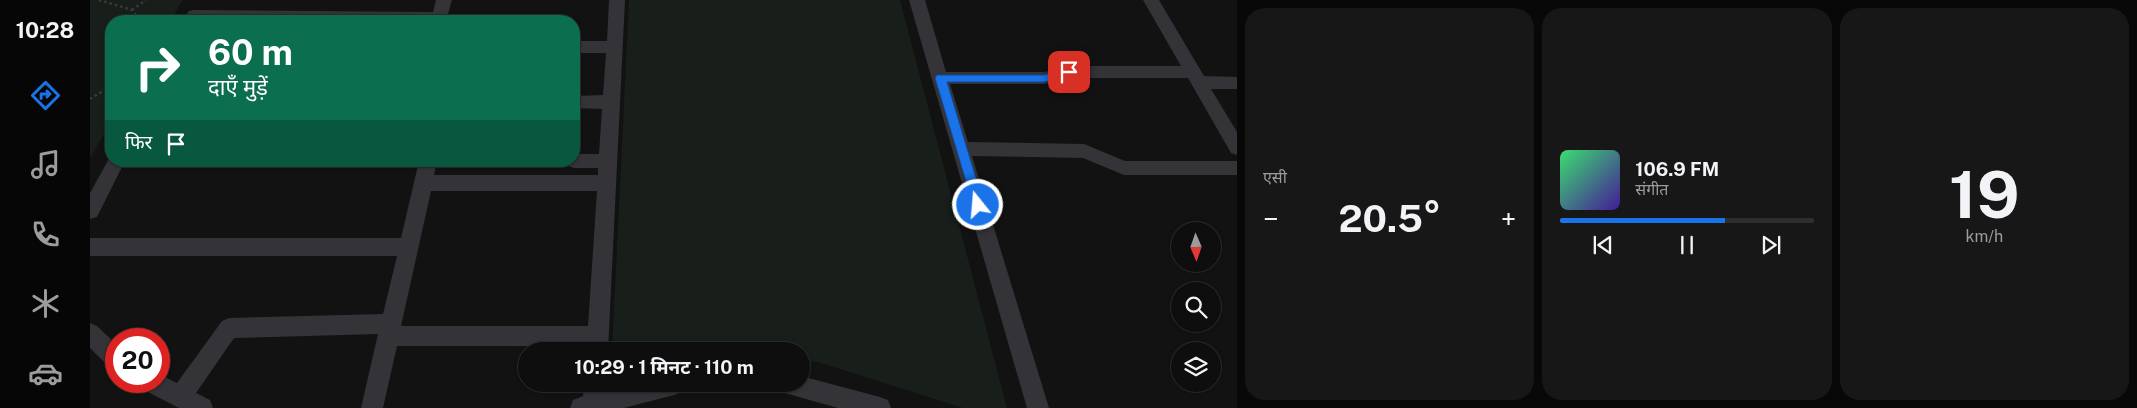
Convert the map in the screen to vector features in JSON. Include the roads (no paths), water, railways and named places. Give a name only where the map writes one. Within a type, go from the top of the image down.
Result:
[{"type":"street","points":[[194,15],[202,0]]},
{"type":"street","points":[[440,15],[444,0]]},
{"type":"street","points":[[598,342],[617,0]]},
{"type":"street","points":[[917,0],[1038,408]]},
{"type":"street","points":[[1151,0],[1237,148]]},
{"type":"street","points":[[580,47],[615,47]]},
{"type":"street","points":[[940,78],[1044,78],[1069,72],[1196,77],[1237,83]]},
{"type":"street","points":[[580,102],[611,102]]},
{"type":"street","points":[[962,149],[1084,151],[1124,168],[1237,168]]},
{"type":"street","points":[[580,161],[608,161]]},
{"type":"street","points":[[90,211],[113,167]]},
{"type":"street","points":[[372,408],[427,167]]},
{"type":"street","points":[[423,183],[607,183]]},
{"type":"street","points":[[90,247],[409,247]]},
{"type":"street","points":[[180,397],[229,328],[389,330],[568,342]]},
{"type":"street","points":[[92,340],[105,350]]},
{"type":"street","points":[[810,390],[874,407]]},
{"type":"street","points":[[170,392],[202,408]]},
{"type":"street","points":[[587,402],[635,392]]}]
